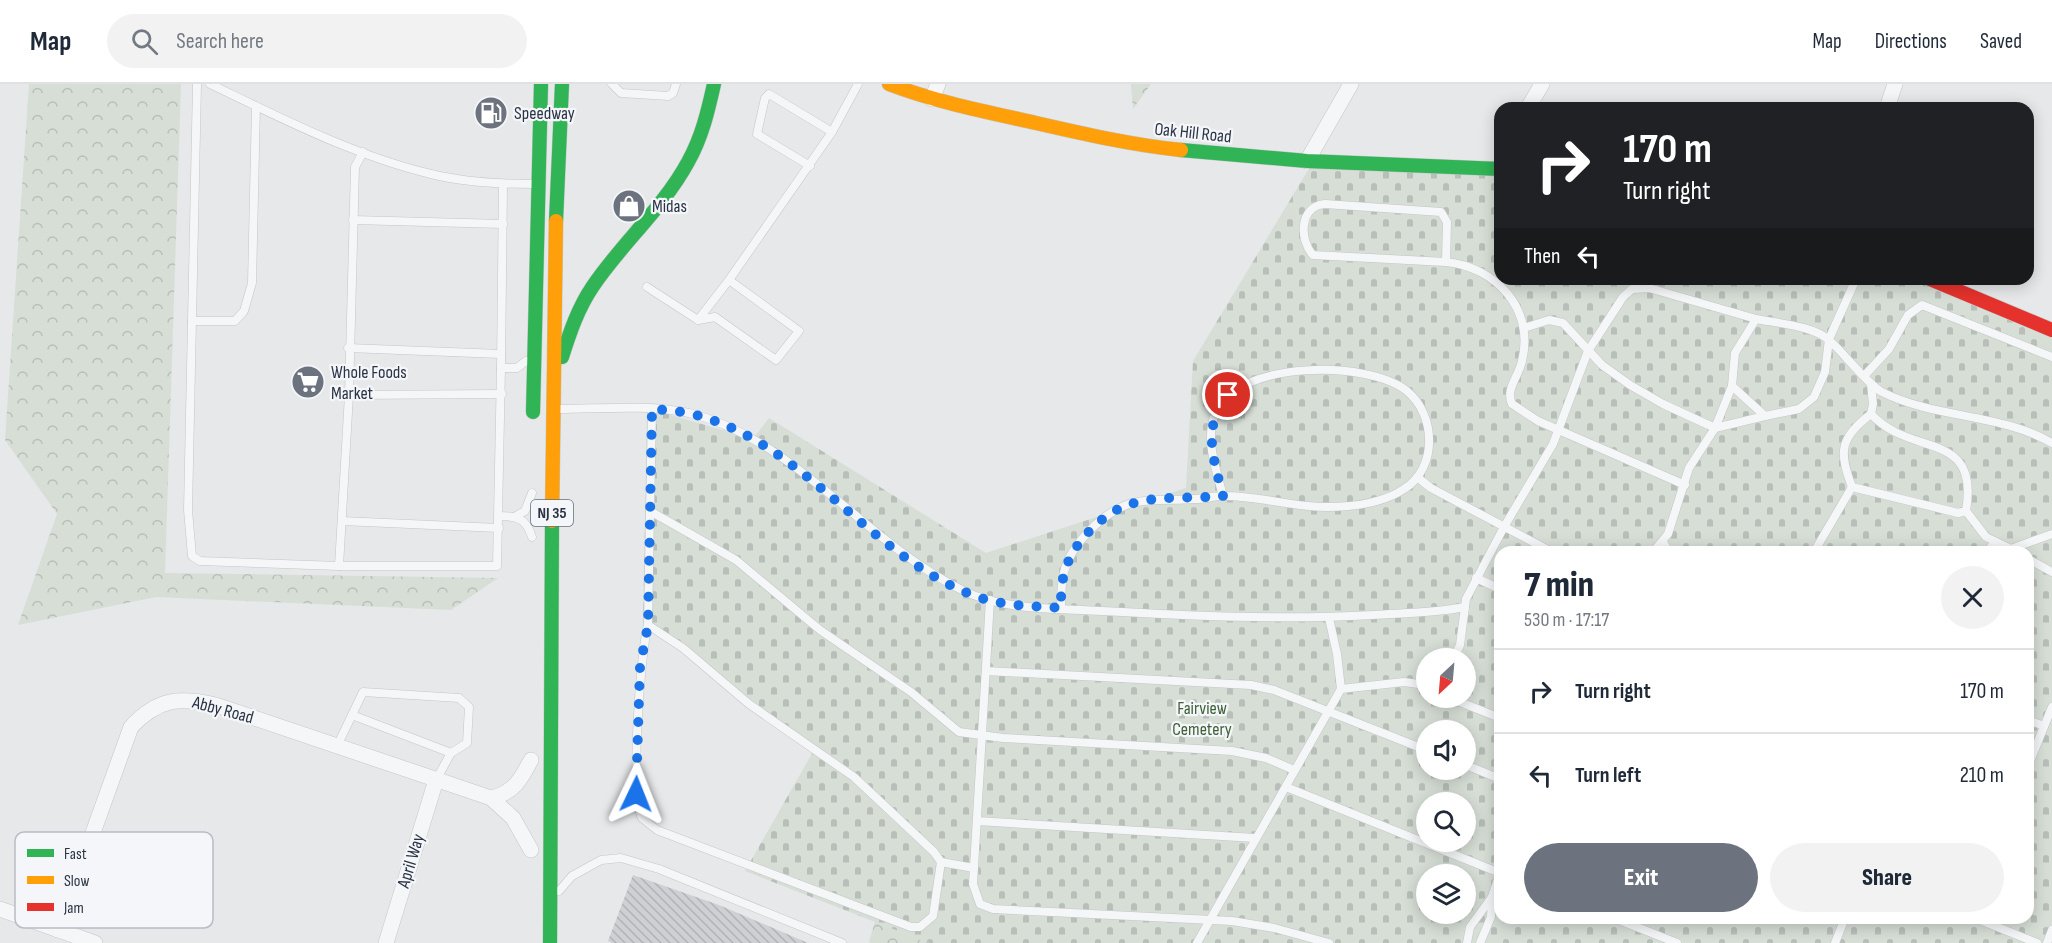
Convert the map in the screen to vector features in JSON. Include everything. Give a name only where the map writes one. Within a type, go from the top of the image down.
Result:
[{"type":"main road","points":[[532,428],[537,184],[542,84]]},
{"type":"main road","name":"NJ 35","points":[[550,943],[554,261],[562,84]]},
{"type":"main road","points":[[552,409],[565,340],[582,300],[670,193],[687,167],[702,136],[714,84]]},
{"type":"main road","name":"Oak Hill Road","points":[[889,84],[932,99],[1140,146],[1308,162],[1494,167]]},
{"type":"main road","points":[[1944,285],[2052,330]]},
{"type":"main road","name":"NJ 35","points":[[532,488],[532,542]]},
{"type":"main road","points":[[531,754],[531,794]]},
{"type":"main road","points":[[531,816],[531,856]]},
{"type":"street","points":[[932,99],[939,84]]},
{"type":"street","points":[[1308,162],[1351,84]]},
{"type":"street","points":[[1532,102],[1542,84]]},
{"type":"street","points":[[1889,102],[1894,84]]},
{"type":"street","name":"Abby Road","points":[[93,832],[131,727],[142,715],[161,703],[190,699],[216,705],[491,798],[513,818],[531,856]]},
{"type":"street","points":[[491,798],[510,791],[520,781],[531,754]]},
{"type":"street","name":"April Way","points":[[386,943],[436,780]]},
{"type":"street","points":[[0,909],[15,914]]},
{"type":"street","points":[[52,928],[96,943]]},
{"type":"lane","points":[[197,84],[188,510],[192,556],[200,561],[339,567],[497,566],[502,394],[503,184]]},
{"type":"lane","points":[[210,84],[363,152],[432,174],[503,184],[537,184]]},
{"type":"lane","points":[[612,84],[621,93],[659,96],[673,93],[676,84]]},
{"type":"lane","points":[[698,320],[810,166],[832,132],[858,84]]},
{"type":"lane","points":[[810,166],[757,134],[765,98],[769,94],[832,132]]},
{"type":"lane","points":[[192,321],[235,321],[244,311],[252,283],[256,106]]},
{"type":"lane","points":[[339,567],[349,395],[348,348],[355,167],[363,152]]},
{"type":"lane","points":[[1446,262],[1447,222],[1445,216],[1435,210],[1325,204],[1312,208],[1306,217],[1304,240],[1313,255],[1461,264],[1494,280]]},
{"type":"lane","points":[[353,220],[503,224]]},
{"type":"lane","points":[[647,286],[698,320],[715,317],[776,360],[799,332],[729,280]]},
{"type":"lane","points":[[1502,285],[1516,304],[1524,328],[1522,363],[1509,392],[1509,398],[1523,413],[1647,470],[1685,484]]},
{"type":"lane","points":[[1524,328],[1558,320],[1602,365],[1641,393],[1715,428],[1799,409],[1814,397],[1825,372],[1829,339],[1853,285]]},
{"type":"lane","points":[[1459,648],[1465,607],[1476,578],[1553,444],[1588,351],[1623,297],[1632,290],[1649,288],[1756,319],[1797,326],[1829,339],[1871,384],[1908,403],[2015,427],[2036,434],[2052,443]]},
{"type":"lane","points":[[1865,375],[1889,349],[1908,315],[1922,304],[2052,357]]},
{"type":"lane","points":[[1659,546],[1675,517],[1689,468],[1715,428],[1732,386],[1735,352],[1756,319]]},
{"type":"lane","points":[[348,348],[501,354]]},
{"type":"lane","points":[[517,368],[528,360],[533,348]]},
{"type":"lane","points":[[501,368],[517,368],[529,376],[533,385]]},
{"type":"lane","points":[[1061,608],[1064,572],[1071,556],[1081,542],[1114,511],[1148,500],[1223,496],[1304,507],[1347,506],[1382,499],[1405,489],[1417,477],[1426,461],[1429,427],[1426,416],[1407,391],[1394,383],[1361,374],[1292,372],[1242,385],[1221,403],[1211,426],[1210,444],[1223,496]]},
{"type":"lane","points":[[1871,384],[1871,414],[1881,425],[1895,433],[1948,452],[1959,460],[1969,476],[1966,511],[1986,537],[2003,546]]},
{"type":"lane","points":[[1732,386],[1765,416]]},
{"type":"lane","points":[[349,395],[502,394]]},
{"type":"lane","points":[[552,409],[652,409],[688,413],[716,422],[765,447],[795,468],[910,561],[964,591],[990,600],[1061,608],[1269,619],[1329,618],[1465,607]]},
{"type":"lane","points":[[648,625],[683,648],[749,704],[854,777],[934,852],[941,862],[933,916],[920,927],[911,927],[650,826],[638,811],[636,794],[640,667],[648,625],[652,409]]},
{"type":"lane","points":[[1818,546],[1852,487],[1843,461],[1844,446],[1858,423],[1871,414]]},
{"type":"lane","points":[[1417,477],[1431,489],[1540,546]]},
{"type":"lane","points":[[1852,487],[1958,513],[1966,511]]},
{"type":"lane","points":[[499,516],[516,516],[525,511],[532,488]]},
{"type":"lane","points":[[650,511],[736,560],[820,630],[911,692],[959,732],[1003,738],[1232,751],[1266,758],[1294,770]]},
{"type":"lane","points":[[516,516],[529,526],[532,542]]},
{"type":"lane","points":[[342,521],[499,528]]},
{"type":"lane","points":[[2025,546],[2052,534]]},
{"type":"lane","points":[[1663,542],[1665,546]]},
{"type":"lane","points":[[1992,546],[1995,542]]},
{"type":"lane","points":[[2034,562],[2052,572]]},
{"type":"lane","points":[[1476,578],[1494,586]]},
{"type":"lane","points":[[990,600],[974,868],[975,896],[985,908],[1210,920],[1274,928],[1329,943]]},
{"type":"lane","points":[[1197,943],[1341,688],[1337,654],[1329,618]]},
{"type":"lane","points":[[987,671],[1251,685],[1274,690],[1416,746]]},
{"type":"lane","points":[[1341,688],[1404,682],[1416,684]]},
{"type":"lane","points":[[337,746],[363,692],[459,698],[469,706],[467,743],[451,753],[436,780]]},
{"type":"lane","points":[[2034,751],[2052,706]]},
{"type":"lane","points":[[1475,708],[1494,716]]},
{"type":"lane","points":[[352,714],[451,753]]},
{"type":"lane","points":[[2034,722],[2044,726]]},
{"type":"lane","points":[[1476,769],[1494,777]]},
{"type":"lane","points":[[1286,787],[1494,871]]},
{"type":"lane","points":[[977,821],[1255,838]]},
{"type":"lane","points":[[550,901],[572,876],[600,860],[621,858],[659,869],[842,943]]},
{"type":"lane","points":[[941,862],[974,868]]},
{"type":"lane","points":[[1480,943],[1491,917],[1494,891]]},
{"type":"lane","points":[[1467,943],[1470,927],[1492,897]]},
{"type":"lane","points":[[1629,924],[1677,943]]},
{"type":"lane","points":[[1835,943],[1843,924]]},
{"type":"lane","points":[[1990,924],[2037,943]]},
{"type":"lane","points":[[2047,943],[2052,930]]},
{"type":"green space","points":[[29,84],[181,84],[165,573],[498,578],[451,610],[156,597],[18,625],[57,514],[5,440]]},
{"type":"green space","points":[[1131,84],[1151,84],[1133,109]]},
{"type":"green space","name":"Fairview Cemetery","points":[[1313,162],[1494,173],[1494,285],[1925,285],[2052,338],[2052,943],[929,943],[745,871],[814,750],[643,624],[647,408],[753,439],[769,418],[986,553],[1186,488],[1193,361]]},
{"type":"green space","points":[[875,922],[929,943],[871,943],[869,942]]},
{"type":"building","points":[[633,875],[719,905],[808,943],[612,943],[608,941]]},
{"type":"traffic: fast","points":[[533,412],[541,84]]},
{"type":"traffic: fast","points":[[556,221],[562,84]]},
{"type":"traffic: fast","points":[[562,357],[571,329],[593,286],[667,195],[688,162],[701,133],[714,84]]},
{"type":"traffic: fast","points":[[1181,150],[1307,161],[1494,169]]},
{"type":"traffic: fast","points":[[550,943],[552,521]]},
{"type":"traffic: slow","points":[[889,84],[999,115],[1108,139],[1181,150]]},
{"type":"traffic: slow","points":[[552,521],[556,221]]},
{"type":"traffic: jam","points":[[1944,285],[2052,330]]},
{"type":"place","name":"Speedway","points":[[491,113]]},
{"type":"place","name":"Midas","points":[[629,206]]},
{"type":"place","name":"Whole Foods Market","points":[[308,382]]},
{"type":"route","points":[[636,794],[640,667],[648,625],[652,409],[688,413],[716,422],[765,447],[795,468],[910,561],[964,591],[990,600],[1018,605],[1061,608],[1064,572],[1071,556],[1081,542],[1114,511],[1148,500],[1223,496],[1210,444],[1211,426],[1221,403],[1228,395]]}]
